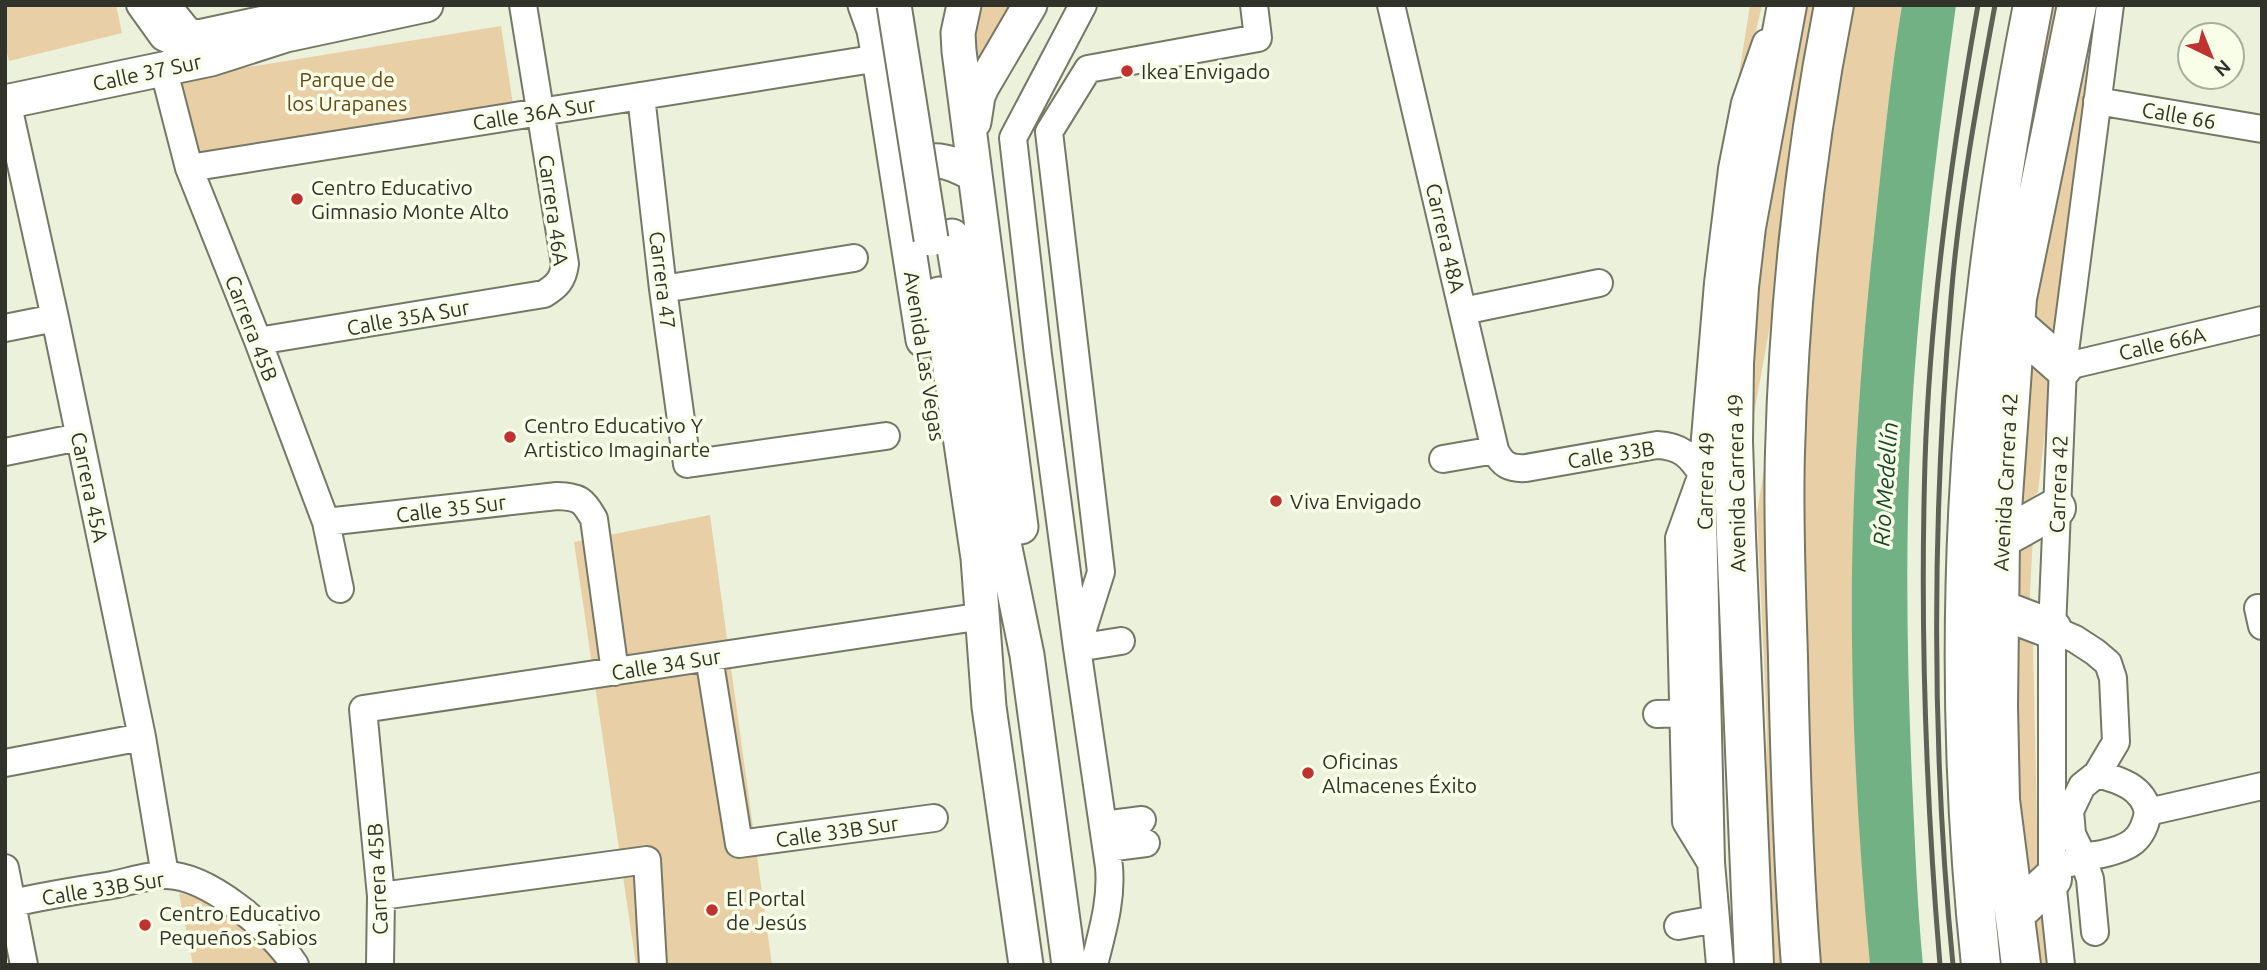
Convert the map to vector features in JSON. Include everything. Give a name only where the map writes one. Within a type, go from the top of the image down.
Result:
[{"type":"highway","name":"Avenida Carrera 49","points":[[1754,965],[1736,536],[1734,389],[1739,288],[1746,227],[1787,5]]},
{"type":"highway","points":[[1801,965],[1790,739],[1785,454],[1792,307],[1807,164],[1834,5]]},
{"type":"highway","name":"Avenida Carrera 42","points":[[1981,965],[1969,813],[1966,669],[1973,423],[1987,282],[2033,5]]},
{"type":"highway","name":"Avenida Carrera 42","points":[[2021,965],[2000,800],[2000,539],[2016,311],[2077,5]]},
{"type":"highway","points":[[2002,183],[2016,311],[2063,366]]},
{"type":"highway","points":[[1736,536],[1792,307]]},
{"type":"highway","points":[[2000,539],[2056,508]]},
{"type":"highway","points":[[1999,609],[2052,629]]},
{"type":"highway","points":[[2000,800],[1995,902],[2001,965]]},
{"type":"highway","points":[[2015,914],[2052,879]]},
{"type":"main road","name":"Calle 37 Sur","points":[[6,95],[172,57],[206,41],[286,36],[368,11],[426,5]]},
{"type":"main road","name":"Avenida Las Vegas","points":[[865,5],[874,30],[957,563],[989,707],[1026,965]]},
{"type":"main road","name":"Avenida Las Vegas","points":[[894,5],[1027,655],[1069,965]]},
{"type":"main road","name":"Avenida Las Vegas","points":[[918,5],[978,558],[989,707]]},
{"type":"main road","name":"Avenida Las Vegas","points":[[964,5],[958,33],[958,51],[1020,512],[1027,655]]},
{"type":"main road","points":[[899,186],[917,165],[928,160],[949,163],[973,160],[978,96],[1030,5]]},
{"type":"street","points":[[140,5],[163,37],[172,57]]},
{"type":"street","points":[[167,5],[188,31],[196,34],[331,5]]},
{"type":"street","name":"Carrera 46A","points":[[523,5],[565,264],[563,277],[555,287]]},
{"type":"street","points":[[1083,5],[1013,138],[1038,355],[1111,886],[1094,965]]},
{"type":"street","points":[[1077,648],[1101,572],[1049,132],[1088,69],[1258,38],[1254,5]]},
{"type":"street","name":"Carrera 48A","points":[[1391,5],[1463,311],[1502,458]]},
{"type":"street","name":"Carrera 49","points":[[1720,965],[1711,863],[1702,474],[1718,283],[1732,169],[1745,103],[1779,5]]},
{"type":"street","name":"Carrera 42","points":[[2062,965],[2052,879],[2052,629],[2063,366],[2110,5]]},
{"type":"street","name":"Carrera 45B","points":[[172,57],[189,169],[326,522],[340,589]]},
{"type":"street","name":"Calle 36A Sur","points":[[189,169],[878,58]]},
{"type":"street","name":"Carrera 45A","points":[[6,95],[142,737],[166,875]]},
{"type":"street","name":"Carrera 47","points":[[641,96],[663,289],[687,464],[886,436]]},
{"type":"street","name":"Calle 66","points":[[2097,101],[2262,129]]},
{"type":"street","points":[[663,289],[854,258]]},
{"type":"street","points":[[1463,311],[1599,283]]},
{"type":"street","name":"Calle 35A Sur","points":[[258,341],[544,294],[555,287]]},
{"type":"street","points":[[992,302],[1038,355]]},
{"type":"street","points":[[5,328],[55,318]]},
{"type":"street","name":"Calle 66A","points":[[2063,366],[2262,320]]},
{"type":"street","points":[[1038,355],[1074,352]]},
{"type":"street","points":[[5,452],[79,437]]},
{"type":"street","name":"Calle 33B","points":[[1443,459],[1502,458],[1515,469],[1657,445],[1682,450],[1692,458],[1702,474]]},
{"type":"street","points":[[1702,474],[1679,538],[1671,721],[1686,822],[1711,863]]},
{"type":"street","name":"Calle 35 Sur","points":[[326,522],[556,496],[577,497],[587,506],[594,519],[615,672]]},
{"type":"street","name":"Calle 34 Sur","points":[[363,709],[970,618]]},
{"type":"street","points":[[2052,629],[2095,652],[2108,663],[2113,678],[2116,742],[2097,774],[2082,786],[2070,811],[2072,834],[2090,879],[2095,932]]},
{"type":"street","points":[[1077,648],[1121,641]]},
{"type":"street","name":"Calle 33B Sur","points":[[709,657],[739,844],[934,818]]},
{"type":"street","name":"Carrera 45B","points":[[363,709],[381,896],[380,965]]},
{"type":"street","points":[[5,763],[142,737]]},
{"type":"street","points":[[2052,879],[2082,855],[2100,855],[2129,845],[2143,830],[2148,812],[2146,801],[2141,794],[2116,779],[2097,774]]},
{"type":"street","points":[[2148,812],[2262,786]]},
{"type":"street","points":[[1105,836],[1144,832]]},
{"type":"street","points":[[381,896],[647,860],[653,965]]},
{"type":"street","points":[[5,868],[9,904],[23,965]]},
{"type":"street","name":"Calle 33B Sur","points":[[9,904],[166,875],[192,881],[243,911],[269,932],[295,965]]},
{"type":"street","points":[[1678,926],[1716,919]]},
{"type":"green space","points":[[5,5],[116,5],[122,33],[9,61],[5,45]]},
{"type":"green space","points":[[981,5],[1021,5],[985,61],[972,61]]},
{"type":"green space","points":[[1750,5],[1762,5],[1746,73],[1734,106]]},
{"type":"green space","points":[[1801,5],[1819,5],[1778,281],[1750,436],[1754,309]]},
{"type":"green space","points":[[1848,5],[1902,5],[1887,115],[1865,330],[1853,538],[1854,723],[1870,965],[1819,965],[1813,915],[1804,483],[1810,331],[1825,148]]},
{"type":"green space","points":[[2045,5],[2062,5],[2022,186],[2011,191]]},
{"type":"green space","name":"Parque de los Urapanes","points":[[501,26],[513,104],[194,157],[181,78]]},
{"type":"green space","points":[[2089,41],[2057,345],[2033,321]]},
{"type":"green space","points":[[2029,360],[2051,379],[2038,492],[2013,514]]},
{"type":"green space","points":[[1773,414],[1786,965],[1769,965],[1765,902],[1767,727],[1757,513]]},
{"type":"green space","points":[[710,515],[772,965],[636,965],[574,542]]},
{"type":"green space","points":[[2033,536],[2029,611],[2013,599],[2015,547]]},
{"type":"green space","points":[[2015,627],[2033,641],[2038,874],[2023,891],[2015,770]]},
{"type":"green space","points":[[179,893],[204,899],[232,915],[282,965],[193,965]]},
{"type":"green space","points":[[2047,918],[2053,965],[2034,965],[2029,921]]},
{"type":"water","name":"Río Medellín","points":[[1902,5],[1956,5],[1924,268],[1914,373],[1909,470],[1909,692],[1916,873],[1923,965],[1870,965],[1854,723],[1853,538],[1865,330],[1887,115]]},
{"type":"railway","points":[[1940,965],[1925,714],[1925,462],[1943,233],[1978,5]]},
{"type":"railway","points":[[1953,965],[1938,715],[1937,548],[1940,465],[1951,298],[1959,225],[1975,114],[1995,5]]},
{"type":"place","name":"Ikea Envigado","points":[[1127,71]]},
{"type":"place","name":"Centro Educativo Gimnasio Monte Alto","points":[[297,199]]},
{"type":"place","name":"Centro Educativo Y Artistico Imaginarte","points":[[510,437]]},
{"type":"place","name":"Viva Envigado","points":[[1276,501]]},
{"type":"place","name":"Oficinas Almacenes Éxito","points":[[1308,773]]},
{"type":"place","name":"El Portal de Jesús","points":[[712,910]]},
{"type":"place","name":"Centro Educativo Pequeños Sabios","points":[[145,925]]}]
